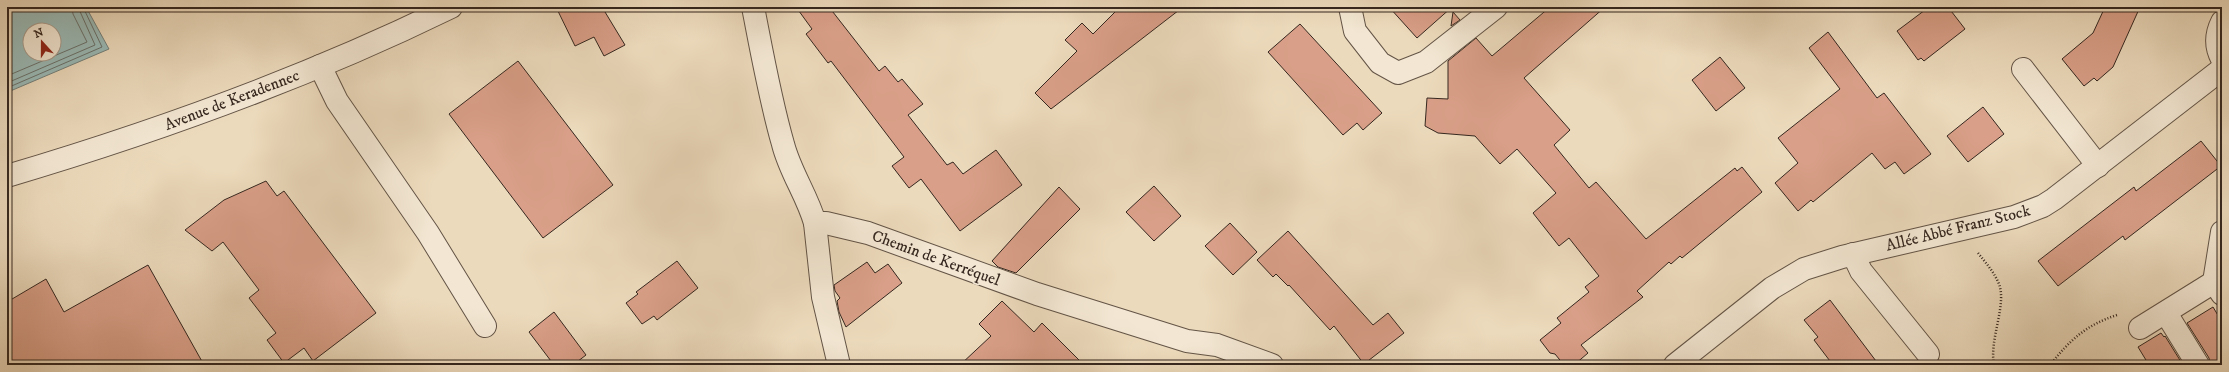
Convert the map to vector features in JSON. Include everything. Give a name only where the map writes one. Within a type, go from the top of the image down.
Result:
[{"type":"street","name":"Avenue de Keradennec","points":[[7,176],[163,127],[320,66],[404,30],[451,7]]},
{"type":"street","points":[[753,7],[782,144],[790,166],[810,205],[815,223],[823,297],[839,365]]},
{"type":"street","points":[[1350,7],[1355,31],[1380,63],[1398,73],[1426,62],[1496,7]]},
{"type":"street","points":[[2222,22],[2218,32],[2217,44],[2222,59]]},
{"type":"street","points":[[320,66],[346,114],[428,233],[485,326]]},
{"type":"street","points":[[2023,69],[2098,166]]},
{"type":"street","name":"Allée Abbé Franz Stock","points":[[1675,365],[1772,288],[1792,275],[1814,265],[1853,254],[2014,217],[2043,206],[2098,166],[2222,69]]},
{"type":"street","name":"Chemin de Kerréquel","points":[[815,223],[826,223],[868,234],[1037,294],[1187,341],[1217,345],[1272,365]]},
{"type":"street","points":[[2140,328],[2166,313],[2218,288],[2222,232]]},
{"type":"street","points":[[1853,254],[1861,271],[1928,354]]},
{"type":"street","points":[[2166,313],[2198,365]]},
{"type":"path","points":[[1969,227],[1975,249],[1993,272],[1999,286],[2000,300],[1992,355],[1994,365]]},
{"type":"path","points":[[2050,365],[2065,346],[2082,330],[2117,314],[2140,328]]},
{"type":"water","points":[[7,7],[86,7],[109,49],[8,92]]},
{"type":"building","points":[[556,7],[602,7],[625,45],[604,56],[594,37],[575,46]]},
{"type":"building","points":[[796,7],[829,7],[879,71],[885,66],[898,82],[902,79],[923,104],[908,115],[947,165],[953,162],[963,174],[996,150],[1022,185],[960,231],[921,179],[909,188],[892,166],[904,157],[831,61],[828,63],[806,34],[812,29]]},
{"type":"building","points":[[1120,7],[1183,7],[1051,109],[1035,93],[1077,51],[1065,40],[1082,23],[1093,34]]},
{"type":"building","points":[[1389,7],[1452,7],[1417,38]]},
{"type":"building","points":[[1550,7],[1605,7],[1524,78],[1570,130],[1554,145],[1589,188],[1596,182],[1646,239],[1735,168],[1737,171],[1742,167],[1762,192],[1682,258],[1680,256],[1671,264],[1669,262],[1637,291],[1643,297],[1581,345],[1588,353],[1574,365],[1564,365],[1555,354],[1550,353],[1540,340],[1561,323],[1557,318],[1589,292],[1585,287],[1599,276],[1569,238],[1559,246],[1533,213],[1556,193],[1517,149],[1500,164],[1475,136],[1438,133],[1425,126],[1427,98],[1448,99],[1448,61],[1476,38],[1492,56]]},
{"type":"building","points":[[1929,7],[1948,7],[1965,29],[1924,61],[1921,58],[1918,60],[1897,31]]},
{"type":"building","points":[[2105,7],[2140,7],[2113,67],[2097,81],[2094,78],[2084,86],[2062,59],[2093,33]]},
{"type":"building","points":[[1453,12],[1460,20],[1451,26]]},
{"type":"building","points":[[1300,24],[1382,113],[1363,130],[1357,123],[1343,135],[1268,52]]},
{"type":"building","points":[[1828,32],[1877,98],[1884,93],[1931,154],[1904,174],[1895,162],[1885,169],[1872,153],[1813,202],[1811,200],[1798,211],[1775,183],[1798,163],[1778,138],[1840,89],[1809,48]]},
{"type":"building","points":[[1720,57],[1745,88],[1716,111],[1692,80]]},
{"type":"building","points":[[518,61],[613,185],[543,238],[449,114]]},
{"type":"building","points":[[1983,107],[2004,134],[1968,162],[1947,136]]},
{"type":"building","points":[[2201,141],[2221,166],[2125,240],[2123,236],[2058,286],[2038,261],[2134,187],[2136,191]]},
{"type":"building","points":[[266,181],[277,196],[284,191],[376,313],[313,361],[304,348],[284,363],[267,340],[276,333],[249,298],[259,290],[223,242],[212,251],[185,230],[224,200]]},
{"type":"building","points":[[1154,186],[1181,216],[1154,241],[1126,212]]},
{"type":"building","points":[[1059,187],[1080,209],[1016,273],[998,267],[992,261]]},
{"type":"building","points":[[1230,223],[1257,252],[1233,275],[1205,246]]},
{"type":"building","points":[[1288,231],[1373,325],[1388,313],[1404,333],[1364,364],[1334,326],[1330,330],[1289,285],[1288,286],[1276,274],[1273,277],[1257,260]]},
{"type":"building","points":[[677,261],[698,288],[657,320],[654,316],[642,324],[626,303],[638,294],[636,292]]},
{"type":"building","points":[[867,262],[875,273],[888,264],[902,283],[846,327],[839,312],[837,301],[840,298],[835,291],[834,285]]},
{"type":"building","points":[[148,265],[204,365],[7,365],[7,302],[46,279],[64,312]]},
{"type":"building","points":[[1830,300],[1879,365],[1833,365],[1814,340],[1818,337],[1804,320]]},
{"type":"building","points":[[1002,301],[1034,332],[1042,323],[1084,365],[960,365],[991,336],[979,324]]},
{"type":"building","points":[[2213,307],[2222,322],[2222,365],[2210,365],[2209,358],[2187,323]]},
{"type":"building","points":[[554,312],[586,355],[573,365],[554,365],[529,332]]},
{"type":"building","points":[[2161,333],[2164,337],[2165,336],[2183,365],[2149,365],[2138,347]]}]
